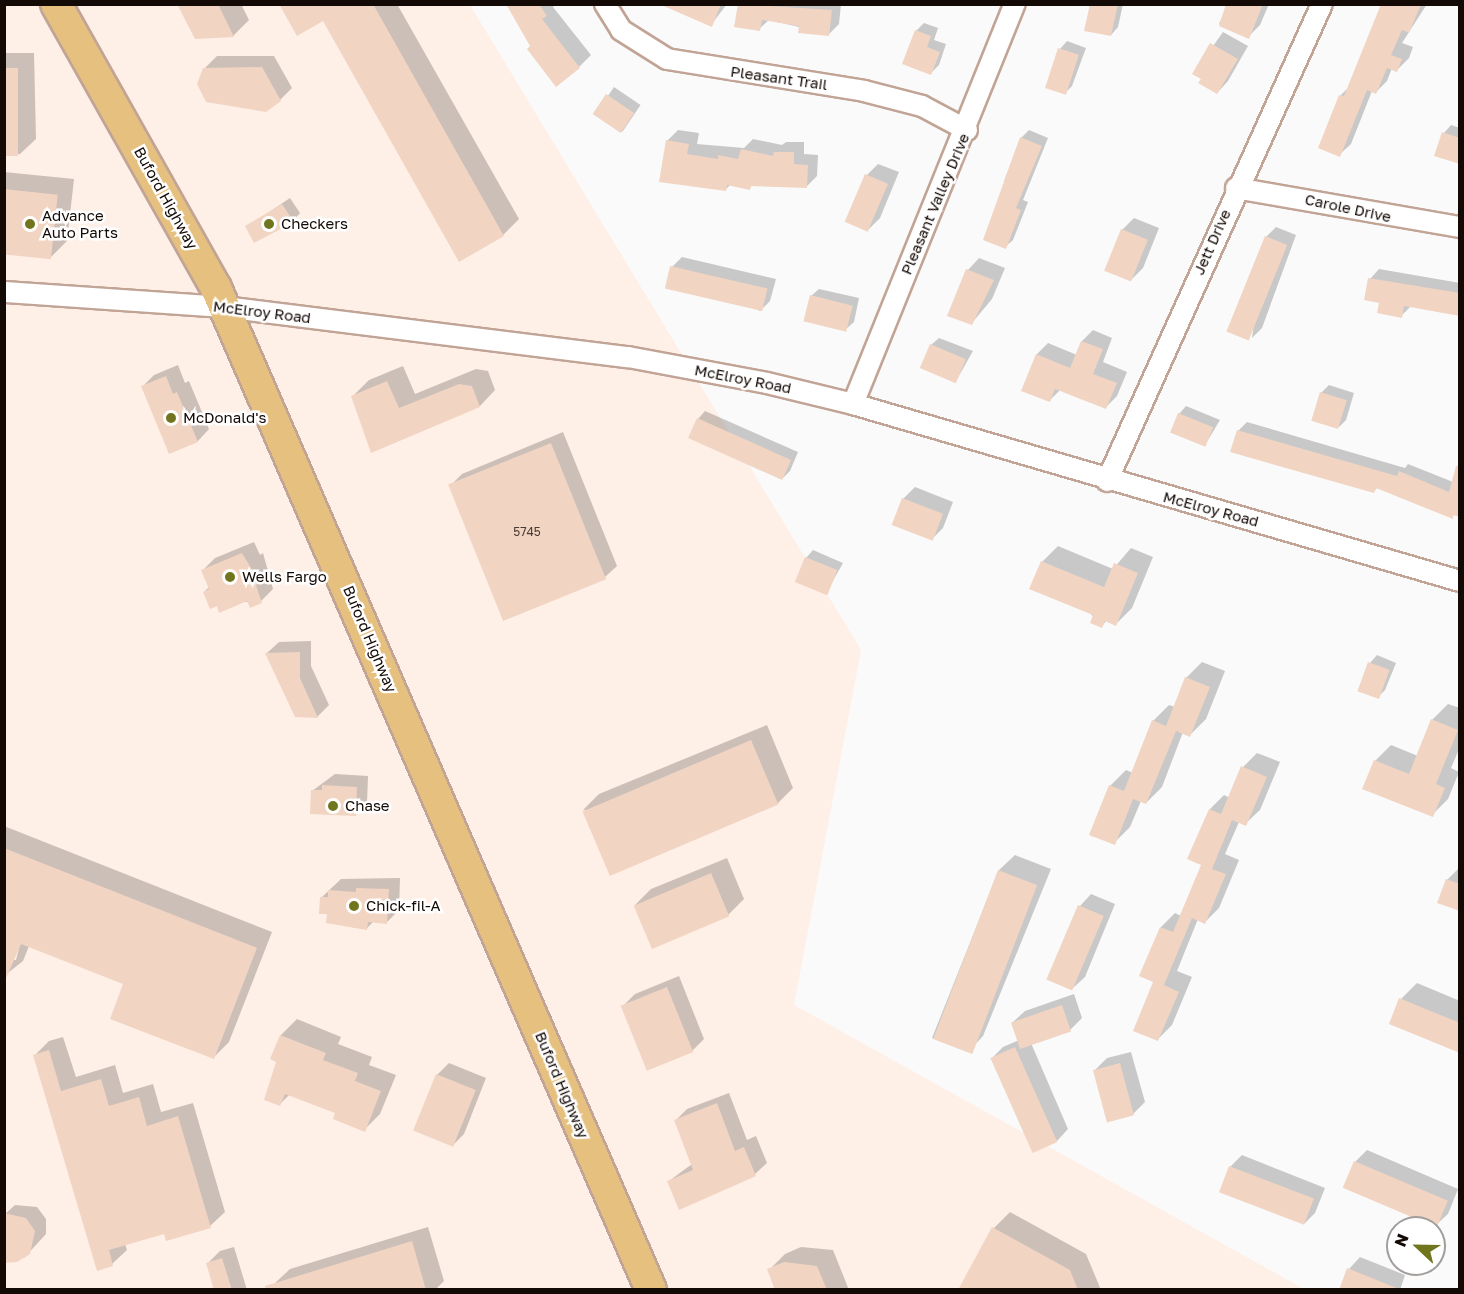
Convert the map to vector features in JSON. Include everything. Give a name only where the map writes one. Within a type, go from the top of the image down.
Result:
[{"type":"main road","name":"Buford Highway","points":[[56,4],[224,307],[651,1290]]},
{"type":"street","name":"Pleasant Trail","points":[[605,4],[621,30],[668,59],[864,91],[922,106],[967,130]]},
{"type":"street","name":"Pleasant Valley Drive","points":[[853,404],[967,130],[1015,4]]},
{"type":"street","name":"Jett Drive","points":[[1107,480],[1236,188],[1322,4]]},
{"type":"street","name":"Carole Drive","points":[[1236,188],[1460,227]]},
{"type":"street","name":"McElroy Road","points":[[4,292],[224,307],[628,357],[853,404],[1107,480],[1460,580]]},
{"type":"shaded area","points":[[5,5],[470,5],[861,650],[794,1005],[1304,1289],[5,1290]]},
{"type":"building","points":[[177,4],[218,4],[234,37],[195,39]]},
{"type":"building","points":[[279,4],[373,4],[504,236],[459,262],[323,21],[297,36]]},
{"type":"building","points":[[506,4],[539,4],[547,16],[542,19],[580,68],[556,87],[527,49],[530,46]]},
{"type":"building","points":[[659,4],[721,4],[712,27]]},
{"type":"building","points":[[738,4],[832,10],[829,36],[798,33],[799,26],[762,20],[760,31],[734,27]]},
{"type":"building","points":[[1090,4],[1118,4],[1111,36],[1084,31]]},
{"type":"building","points":[[1226,4],[1263,4],[1249,39],[1219,26]]},
{"type":"building","points":[[1381,4],[1421,4],[1409,33],[1402,30],[1391,55],[1402,59],[1397,72],[1387,68],[1376,94],[1367,90],[1340,157],[1318,148],[1339,95],[1344,96]]},
{"type":"building","points":[[915,30],[931,36],[927,47],[940,52],[931,75],[902,64]]},
{"type":"building","points":[[1210,43],[1238,59],[1217,94],[1198,83],[1201,79],[1192,74]]},
{"type":"building","points":[[1058,48],[1079,55],[1066,95],[1045,88]]},
{"type":"building","points":[[262,67],[281,101],[266,112],[206,102],[197,84],[203,68]]},
{"type":"building","points":[[4,68],[18,68],[18,156],[4,156]]},
{"type":"building","points":[[606,94],[634,113],[621,133],[593,114]]},
{"type":"building","points":[[1442,132],[1460,138],[1460,164],[1434,156]]},
{"type":"building","points":[[1020,137],[1042,146],[1016,208],[1021,210],[1006,249],[983,240]]},
{"type":"building","points":[[666,140],[689,144],[687,154],[718,159],[718,155],[738,159],[741,149],[773,156],[774,152],[794,152],[794,164],[808,165],[807,188],[751,186],[750,190],[727,185],[726,191],[659,182]]},
{"type":"building","points":[[865,174],[888,184],[868,232],[845,222]]},
{"type":"building","name":"Advance Auto Parts","points":[[4,189],[58,195],[51,259],[4,254]]},
{"type":"building","name":"Checkers","points":[[282,204],[294,222],[254,243],[245,226]]},
{"type":"building","points":[[1121,229],[1148,240],[1131,282],[1104,271]]},
{"type":"building","points":[[1265,236],[1287,245],[1249,340],[1226,331]]},
{"type":"building","points":[[670,266],[767,288],[762,311],[665,288]]},
{"type":"building","points":[[966,269],[994,280],[972,325],[947,316]]},
{"type":"building","points":[[1368,278],[1460,293],[1460,316],[1404,306],[1402,318],[1377,313],[1379,303],[1364,300]]},
{"type":"building","points":[[810,295],[853,306],[846,332],[803,321]]},
{"type":"building","points":[[1081,341],[1103,349],[1093,374],[1117,383],[1106,409],[1055,389],[1050,402],[1021,391],[1036,354],[1070,368]]},
{"type":"building","points":[[930,344],[966,359],[956,383],[920,368]]},
{"type":"building","name":"McDonald's","points":[[166,376],[173,394],[177,392],[198,442],[169,454],[141,386]]},
{"type":"building","points":[[387,381],[399,408],[459,384],[472,386],[480,407],[371,453],[351,396]]},
{"type":"building","points":[[1320,392],[1347,400],[1338,429],[1311,421]]},
{"type":"building","points":[[1178,413],[1213,427],[1205,447],[1170,432]]},
{"type":"building","points":[[697,418],[791,460],[782,480],[688,438]]},
{"type":"building","points":[[1237,430],[1397,476],[1399,471],[1449,492],[1456,466],[1460,467],[1460,517],[1453,515],[1453,519],[1376,488],[1374,493],[1230,452]]},
{"type":"building","points":[[551,443],[606,579],[503,621],[448,485]]},
{"type":"building","points":[[902,498],[943,514],[933,541],[892,525]]},
{"type":"building","name":"Wells Fargo","points":[[242,553],[260,583],[256,585],[262,603],[250,608],[247,601],[219,613],[217,606],[210,609],[203,592],[209,589],[201,570]]},
{"type":"building","points":[[805,557],[837,570],[827,595],[795,582]]},
{"type":"building","points":[[1041,561],[1104,587],[1114,563],[1138,573],[1116,626],[1105,621],[1102,628],[1090,623],[1093,615],[1029,589]]},
{"type":"building","points":[[300,652],[300,678],[318,718],[295,717],[265,653]]},
{"type":"building","points":[[1368,662],[1390,670],[1379,699],[1357,691]]},
{"type":"building","points":[[1185,677],[1210,687],[1190,737],[1176,731],[1146,804],[1133,799],[1115,845],[1089,835],[1109,785],[1124,791],[1152,720],[1166,726]]},
{"type":"building","points":[[1431,719],[1458,730],[1436,784],[1445,788],[1433,817],[1362,789],[1374,760],[1409,774]]},
{"type":"building","points":[[751,740],[778,804],[610,876],[583,812]]},
{"type":"building","points":[[1241,766],[1267,777],[1246,826],[1232,820],[1212,869],[1226,874],[1205,924],[1192,918],[1164,985],[1179,992],[1158,1041],[1133,1031],[1153,982],[1139,976],[1160,927],[1173,932],[1201,865],[1187,859],[1209,809],[1221,814]]},
{"type":"building","name":"Chase","points":[[322,785],[357,787],[356,816],[310,814],[311,790],[322,790]]},
{"type":"building","points":[[4,848],[257,948],[214,1059],[110,1019],[123,984],[21,944],[4,983]]},
{"type":"building","points":[[998,870],[1037,885],[972,1054],[933,1039]]},
{"type":"building","points":[[711,873],[729,916],[652,949],[634,906]]},
{"type":"building","points":[[1446,879],[1460,884],[1460,911],[1437,903]]},
{"type":"building","name":"Chick-fil-A","points":[[356,888],[389,889],[387,924],[368,922],[367,930],[326,923],[327,914],[319,914],[320,897],[328,897],[328,890],[356,892]]},
{"type":"building","points":[[1078,905],[1104,916],[1072,991],[1046,980]]},
{"type":"building","points":[[667,987],[693,1052],[647,1071],[621,1006]]},
{"type":"building","points":[[1399,998],[1460,1023],[1460,1053],[1389,1024]]},
{"type":"building","points":[[1062,1005],[1071,1031],[1020,1049],[1011,1023]]},
{"type":"building","points":[[280,1035],[326,1053],[323,1060],[358,1073],[355,1081],[381,1091],[365,1132],[333,1119],[335,1113],[285,1094],[280,1106],[264,1100],[276,1062],[270,1059]]},
{"type":"building","points":[[1015,1047],[1057,1142],[1033,1153],[990,1058]]},
{"type":"building","points":[[49,1050],[61,1091],[101,1079],[109,1106],[139,1097],[147,1126],[178,1116],[211,1228],[166,1241],[164,1234],[109,1250],[113,1266],[97,1271],[33,1055]]},
{"type":"building","points":[[1120,1063],[1134,1115],[1107,1122],[1093,1070]]},
{"type":"building","points":[[436,1074],[476,1090],[453,1147],[413,1131]]},
{"type":"building","points":[[717,1103],[735,1151],[744,1147],[756,1176],[679,1210],[667,1181],[693,1170],[674,1120]]},
{"type":"building","points":[[1354,1161],[1448,1201],[1441,1216],[1409,1216],[1343,1188]]},
{"type":"building","points":[[1229,1166],[1314,1199],[1304,1225],[1219,1192]]},
{"type":"building","points":[[4,1213],[26,1218],[35,1231],[30,1254],[17,1262],[4,1263]]},
{"type":"building","points":[[992,1227],[1070,1270],[1078,1290],[958,1290]]},
{"type":"building","points":[[412,1241],[426,1290],[266,1290],[265,1286]]},
{"type":"building","points":[[222,1258],[232,1290],[214,1290],[206,1263]]},
{"type":"building","points":[[784,1262],[817,1266],[827,1290],[775,1290],[767,1269]]},
{"type":"building","points":[[1347,1268],[1399,1289],[1399,1290],[1339,1290]]},
{"type":"place","name":"Advance Auto Parts","points":[[30,224]]},
{"type":"place","name":"Checkers","points":[[269,224]]},
{"type":"place","name":"McDonald's","points":[[171,418]]},
{"type":"place","name":"Wells Fargo","points":[[230,577]]},
{"type":"place","name":"Chase","points":[[333,806]]},
{"type":"place","name":"Chick-fil-A","points":[[354,906]]}]
